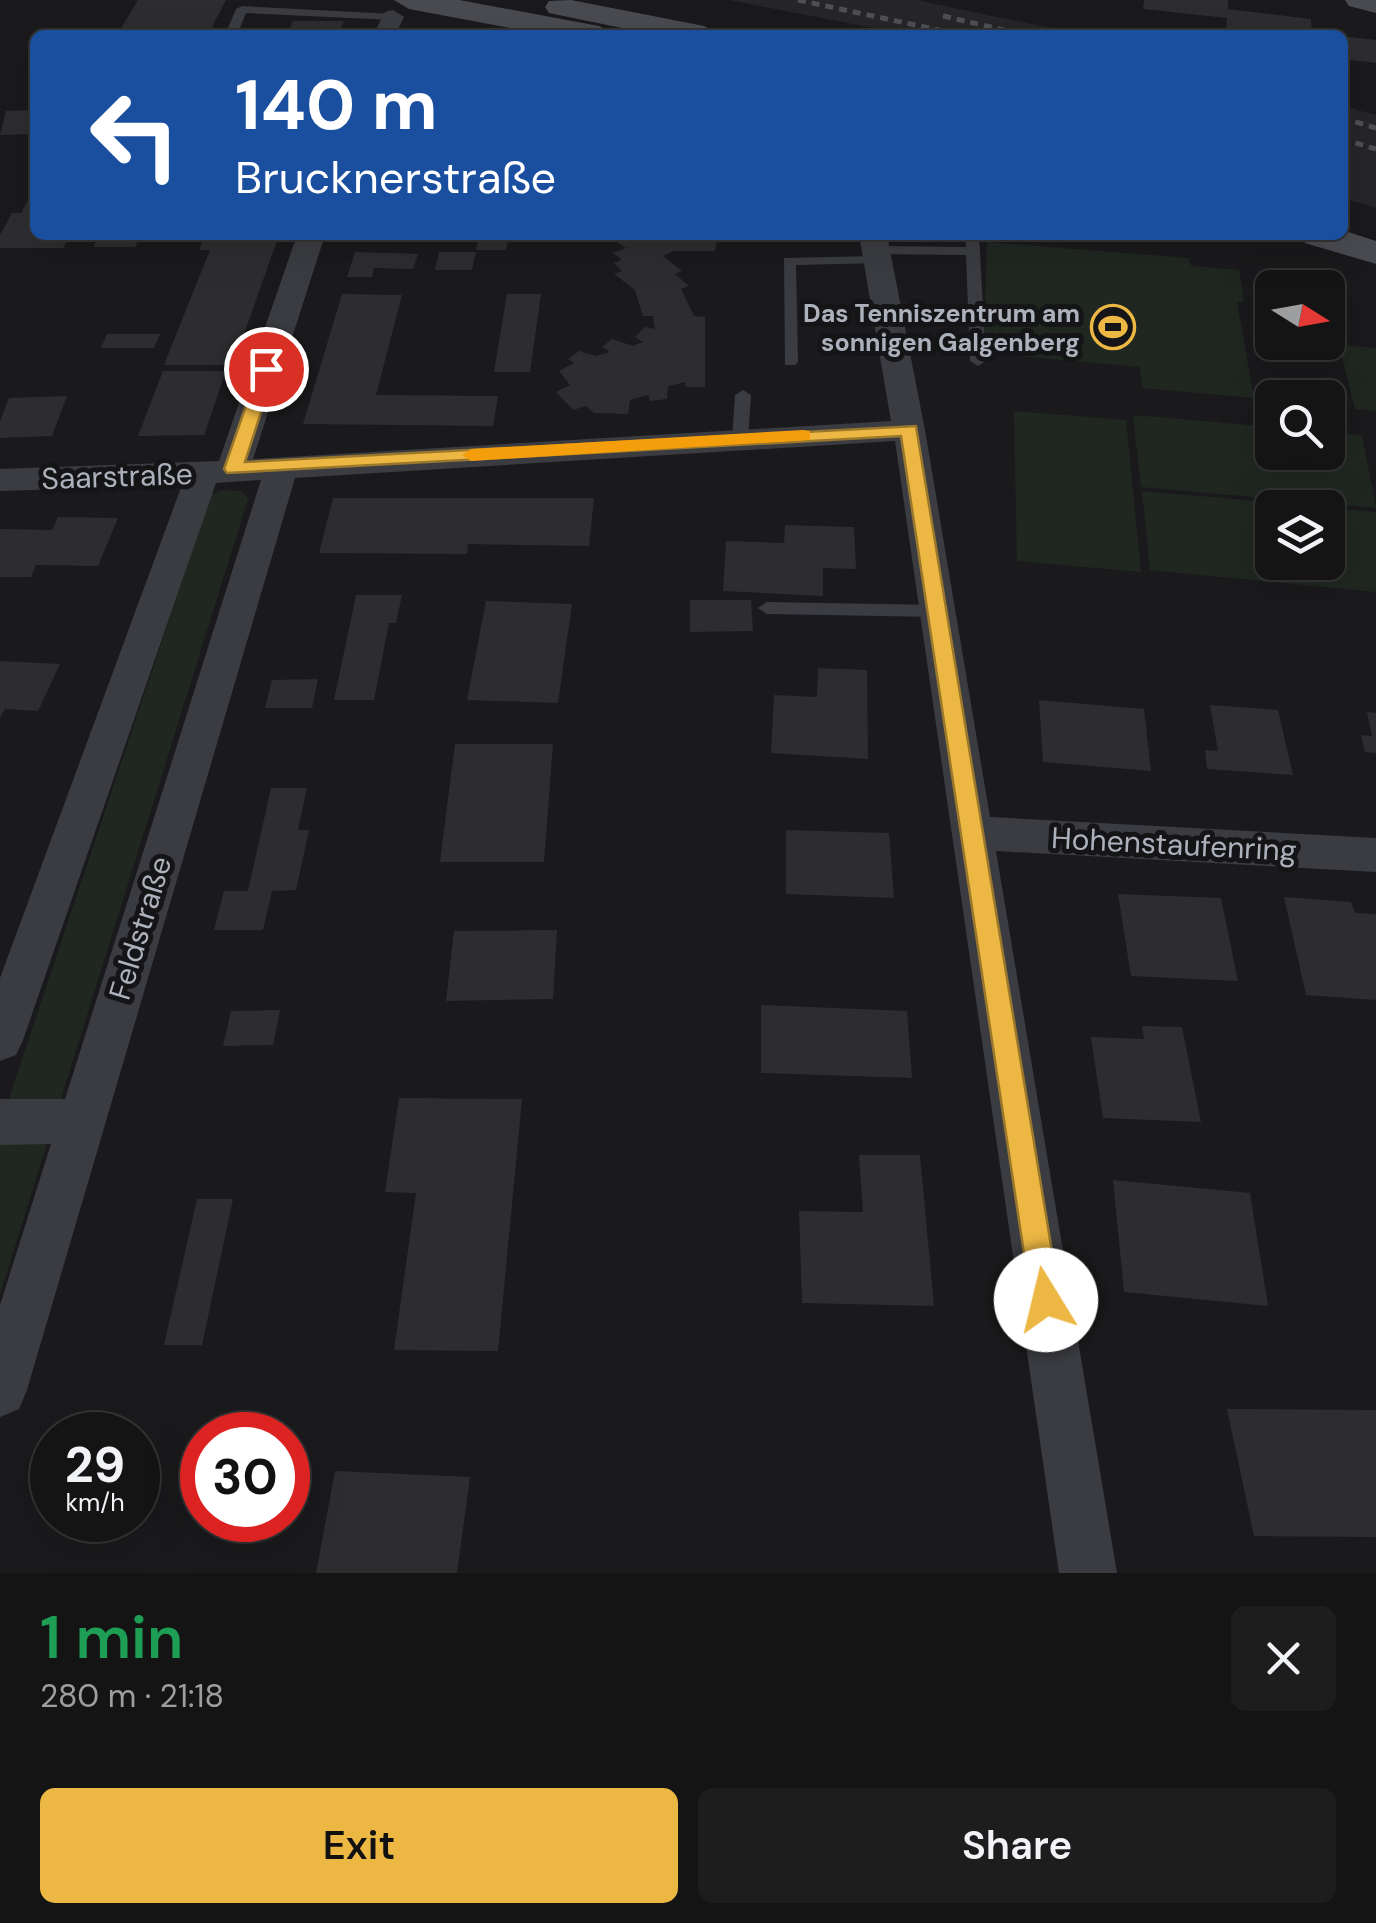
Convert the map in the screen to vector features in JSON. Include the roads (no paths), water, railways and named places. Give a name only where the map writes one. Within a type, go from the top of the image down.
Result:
[{"type":"main road","points":[[517,0],[679,30]]},
{"type":"main road","points":[[1360,0],[1376,4]]},
{"type":"main road","points":[[395,17],[542,30]]},
{"type":"main road","points":[[1348,218],[1376,226]]},
{"type":"main road","points":[[1334,240],[1376,253]]},
{"type":"street","points":[[0,1040],[309,240]]},
{"type":"street","points":[[875,248],[910,430],[1088,1573]]},
{"type":"street","name":"Saarstraße","points":[[0,480],[910,430]]},
{"type":"street","name":"Feldstraße","points":[[0,1390],[282,467]]},
{"type":"street","name":"Hohenstaufenring","points":[[972,833],[1376,855]]},
{"type":"street","points":[[0,1122],[80,1121]]},
{"type":"lane","points":[[232,30],[242,9],[395,17]]},
{"type":"lane","points":[[790,362],[790,260],[875,248],[972,243],[978,362]]},
{"type":"lane","points":[[740,439],[742,396]]},
{"type":"lane","points":[[767,608],[938,611]]},
{"type":"railway","points":[[798,0],[939,30]]},
{"type":"railway","points":[[943,16],[1003,30]]},
{"type":"railway","points":[[1348,120],[1376,128]]},
{"type":"railway","points":[[1348,141],[1376,149]]},
{"type":"place","name":"Das Tenniszentrum am sonnigen Galgenberg","points":[[1113,327]]}]
